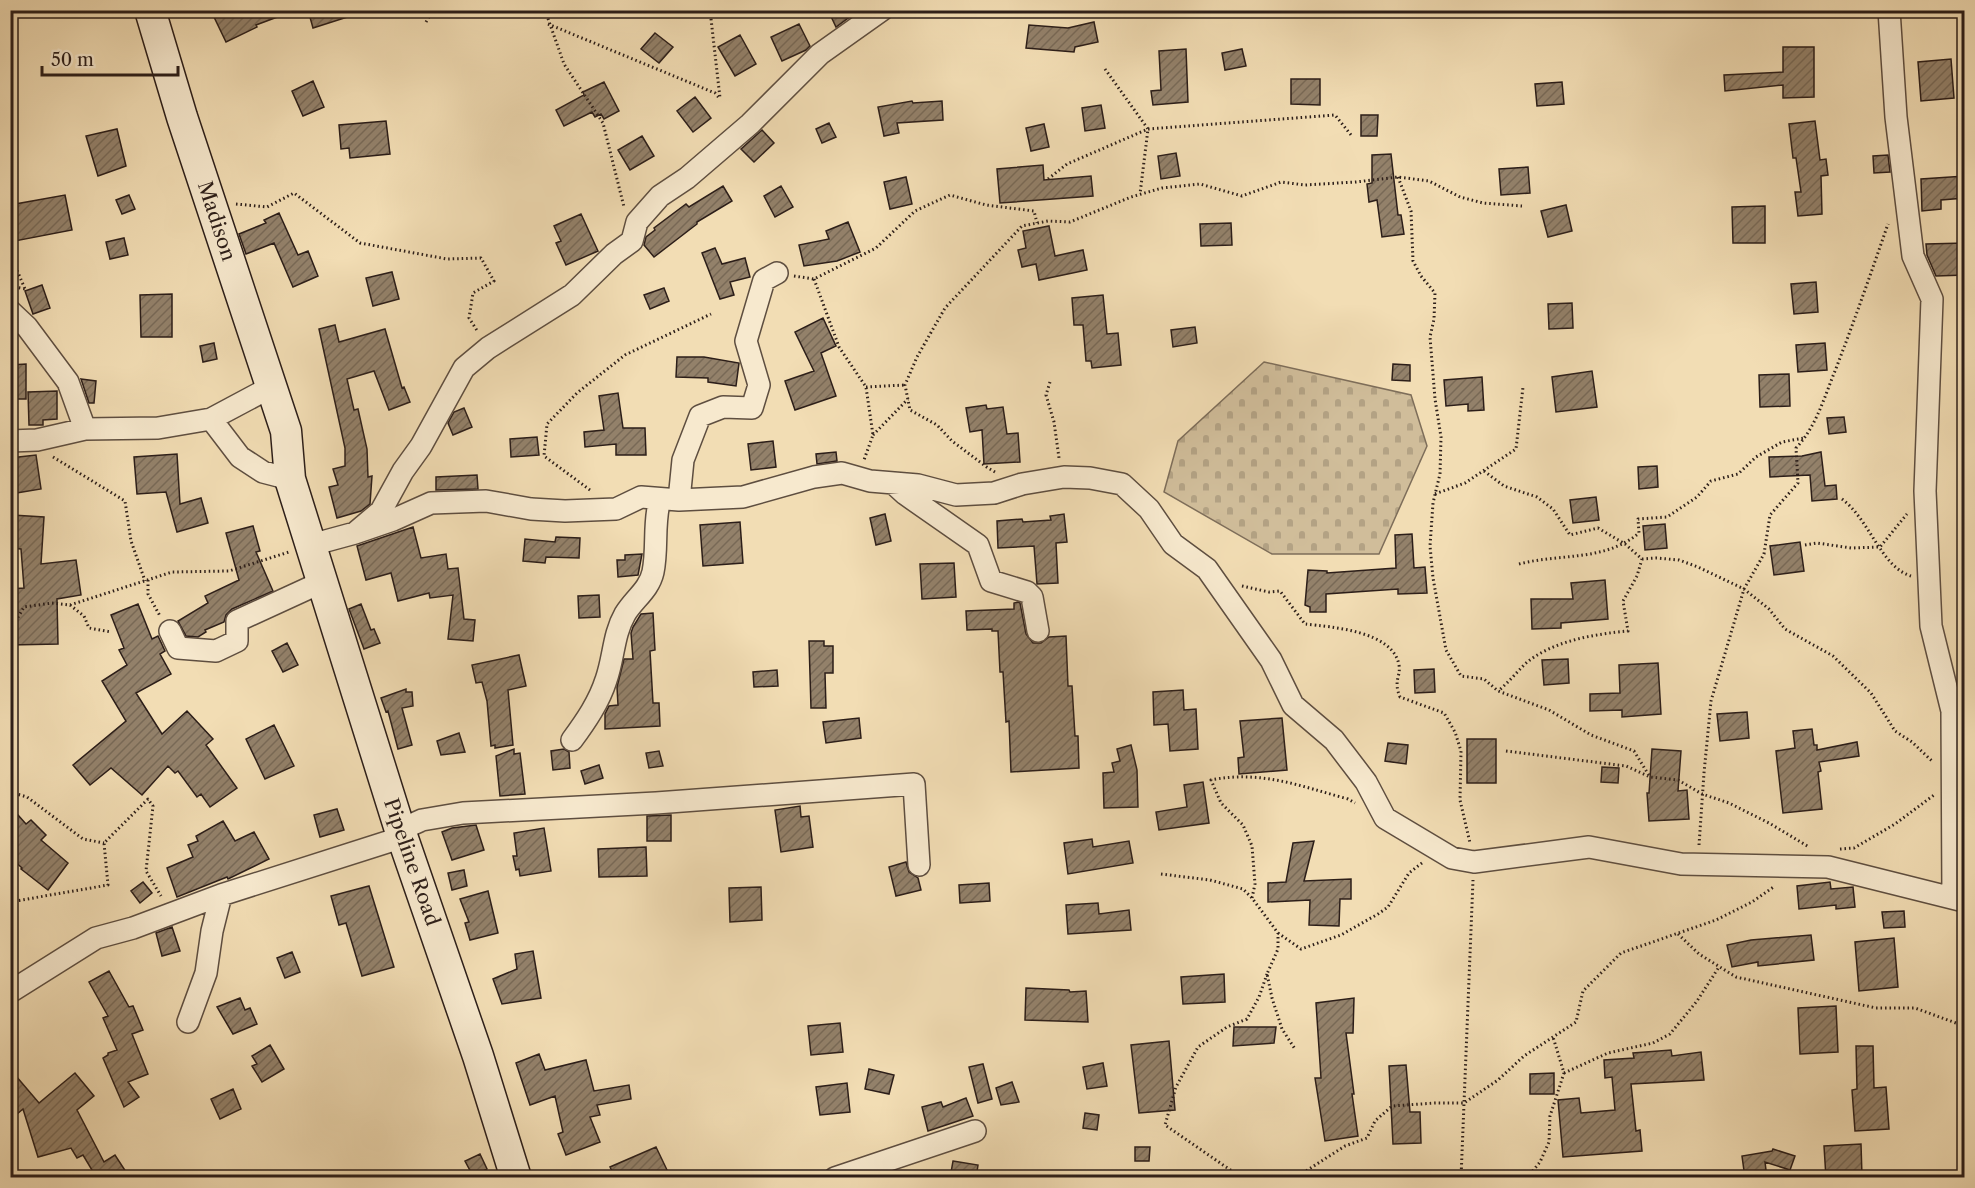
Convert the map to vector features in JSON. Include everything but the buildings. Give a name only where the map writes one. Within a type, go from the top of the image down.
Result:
[{"type":"street","name":"Madison","points":[[150,10],[182,117],[286,431],[290,479]]},
{"type":"street","points":[[355,533],[381,511],[403,471],[421,446],[464,368],[488,348],[572,295],[614,254],[632,241],[637,222],[660,196],[687,178],[750,124],[820,54],[882,10]]},
{"type":"street","points":[[311,545],[393,520],[431,503],[486,501],[531,509],[565,511],[616,509],[641,497],[669,500],[743,497],[814,477],[842,473],[858,478],[918,485],[956,495],[994,493],[1022,484],[1064,477],[1090,478],[1122,484],[1149,509],[1173,544],[1208,569],[1271,660],[1293,705],[1335,740],[1366,782],[1385,818],[1452,858],[1474,862],[1589,847],[1681,864],[1828,867],[1959,900],[1952,774],[1952,711],[1931,626],[1925,491],[1932,299],[1913,256],[1896,117],[1889,10]]},
{"type":"street","points":[[572,740],[590,715],[607,680],[614,640],[626,613],[648,585],[653,571],[656,513],[669,500],[700,416],[723,407],[752,408],[759,386],[746,341],[764,280],[777,273]]},
{"type":"street","points":[[10,311],[27,327],[68,382],[84,429]]},
{"type":"street","points":[[54,362],[78,366]]},
{"type":"street","points":[[18,441],[37,440],[84,429],[158,429],[211,419],[271,387]]},
{"type":"street","points":[[211,419],[240,457],[263,472],[290,479]]},
{"type":"street","name":"Pipeline Road","points":[[290,479],[401,833],[478,1056],[516,1178]]},
{"type":"street","points":[[892,483],[978,545],[991,581],[1027,592],[1032,597],[1038,631]]},
{"type":"street","points":[[170,631],[178,648],[216,651],[237,641],[237,621],[322,582]]},
{"type":"street","points":[[10,992],[96,938],[133,928],[184,907],[401,833],[422,820],[463,813],[656,803],[914,784],[919,865]]},
{"type":"street","points":[[188,1022],[206,973],[212,931],[221,895]]},
{"type":"street","points":[[835,1178],[975,1131]]},
{"type":"path","points":[[426,22],[433,10]]},
{"type":"path","points":[[545,10],[548,24],[564,64],[603,123],[632,241]]},
{"type":"path","points":[[548,24],[715,93],[720,99],[710,10]]},
{"type":"path","points":[[1105,69],[1148,129],[1140,194]]},
{"type":"path","points":[[1048,179],[1067,164],[1148,129],[1335,115],[1351,135]]},
{"type":"path","points":[[1398,177],[1411,211],[1413,261],[1421,276],[1435,293],[1434,319],[1430,337],[1435,399],[1441,437],[1440,474],[1435,494],[1430,546],[1433,578],[1446,650],[1461,676],[1484,680],[1498,691],[1548,710],[1591,735],[1634,751],[1650,777]]},
{"type":"path","points":[[1022,484],[988,468],[952,441],[937,425],[910,410],[905,385],[917,357],[945,308],[1022,226],[1048,221],[1070,222],[1140,194],[1162,188],[1200,184],[1242,196],[1281,182],[1305,185],[1398,177],[1429,181],[1460,197],[1483,203],[1522,206]]},
{"type":"path","points":[[233,204],[267,207],[294,193],[360,243],[447,259],[481,258],[494,281],[473,293],[469,318],[488,348]]},
{"type":"path","points":[[777,273],[814,279],[876,248],[915,210],[950,195],[986,205],[1034,211],[1038,223]]},
{"type":"path","points":[[1698,865],[1711,701],[1744,589],[1764,554],[1770,515],[1798,483],[1796,448],[1806,437],[1817,417],[1889,222],[1905,197]]},
{"type":"path","points":[[10,254],[25,289],[10,286]]},
{"type":"path","points":[[814,279],[839,347],[866,387],[873,435]]},
{"type":"path","points":[[616,509],[544,456],[548,424],[577,393],[625,355],[711,314]]},
{"type":"path","points":[[1050,382],[1046,395],[1054,422],[1064,477]]},
{"type":"path","points":[[866,387],[905,385]]},
{"type":"path","points":[[1435,494],[1465,483],[1516,449],[1522,387]]},
{"type":"path","points":[[858,478],[873,435],[908,399]]},
{"type":"path","points":[[1519,564],[1544,558],[1605,552],[1625,544],[1639,533],[1638,519],[1667,517],[1697,497],[1710,481],[1738,474],[1756,457],[1782,442],[1806,437]]},
{"type":"path","points":[[18,441],[125,501],[131,541],[147,580],[148,594],[153,606],[170,631]]},
{"type":"path","points":[[1484,471],[1504,486],[1537,497],[1553,509],[1570,535],[1598,528],[1625,544],[1642,559],[1679,561],[1698,567],[1744,589],[1769,609],[1785,629],[1833,656],[1871,693],[1895,731],[1952,774],[1895,824],[1854,848],[1835,849]]},
{"type":"path","points":[[1805,545],[1816,543],[1851,548],[1880,547],[1925,491]]},
{"type":"path","points":[[1842,499],[1854,508],[1892,565],[1910,576],[1929,578]]},
{"type":"path","points":[[10,621],[17,619],[24,607],[31,604],[70,605],[172,572],[229,571],[311,545]]},
{"type":"path","points":[[1498,691],[1526,663],[1547,650],[1592,634],[1628,631],[1623,601],[1637,576],[1642,559]]},
{"type":"path","points":[[1216,581],[1231,582],[1269,592],[1280,591],[1305,624],[1334,627],[1364,634],[1390,646],[1399,665],[1395,686],[1400,697],[1444,713],[1455,732],[1461,751],[1460,800],[1474,862],[1461,1178]]},
{"type":"path","points":[[70,605],[84,616],[89,628],[111,632]]},
{"type":"path","points":[[1295,1178],[1345,1146],[1367,1138],[1375,1121],[1392,1106],[1435,1103],[1464,1104],[1498,1080],[1524,1056],[1576,1022],[1583,991],[1621,953],[1716,920],[1752,902],[1804,867],[1815,851],[1769,823],[1729,803],[1702,794],[1678,780],[1650,777],[1626,766],[1506,751]]},
{"type":"path","points":[[1252,898],[1255,873],[1252,846],[1243,825],[1221,803],[1211,780],[1231,776],[1272,778],[1348,799],[1385,818]]},
{"type":"path","points":[[10,792],[27,797],[83,839],[104,843]]},
{"type":"path","points":[[104,843],[148,799],[153,806],[146,871],[159,895],[184,907]]},
{"type":"path","points":[[10,902],[108,885],[104,843]]},
{"type":"path","points":[[1161,874],[1210,880],[1243,889],[1278,933],[1301,949],[1341,935],[1388,907],[1409,873],[1440,851]]},
{"type":"path","points":[[1242,1178],[1165,1125],[1176,1087],[1198,1047],[1227,1027],[1247,1019],[1259,997],[1278,949],[1278,933]]},
{"type":"path","points":[[1678,934],[1699,954],[1736,977],[1875,1008],[1915,1008],[1965,1026]]},
{"type":"path","points":[[1563,1073],[1608,1053],[1653,1042],[1670,1034],[1697,1001],[1719,967]]},
{"type":"path","points":[[1267,974],[1282,1029],[1295,1049]]},
{"type":"path","points":[[1527,1178],[1540,1161],[1549,1142],[1550,1116],[1563,1073],[1553,1037]]},
{"type":"green space","points":[[1264,362],[1411,395],[1427,446],[1379,554],[1272,554],[1164,492],[1178,441]]}]
